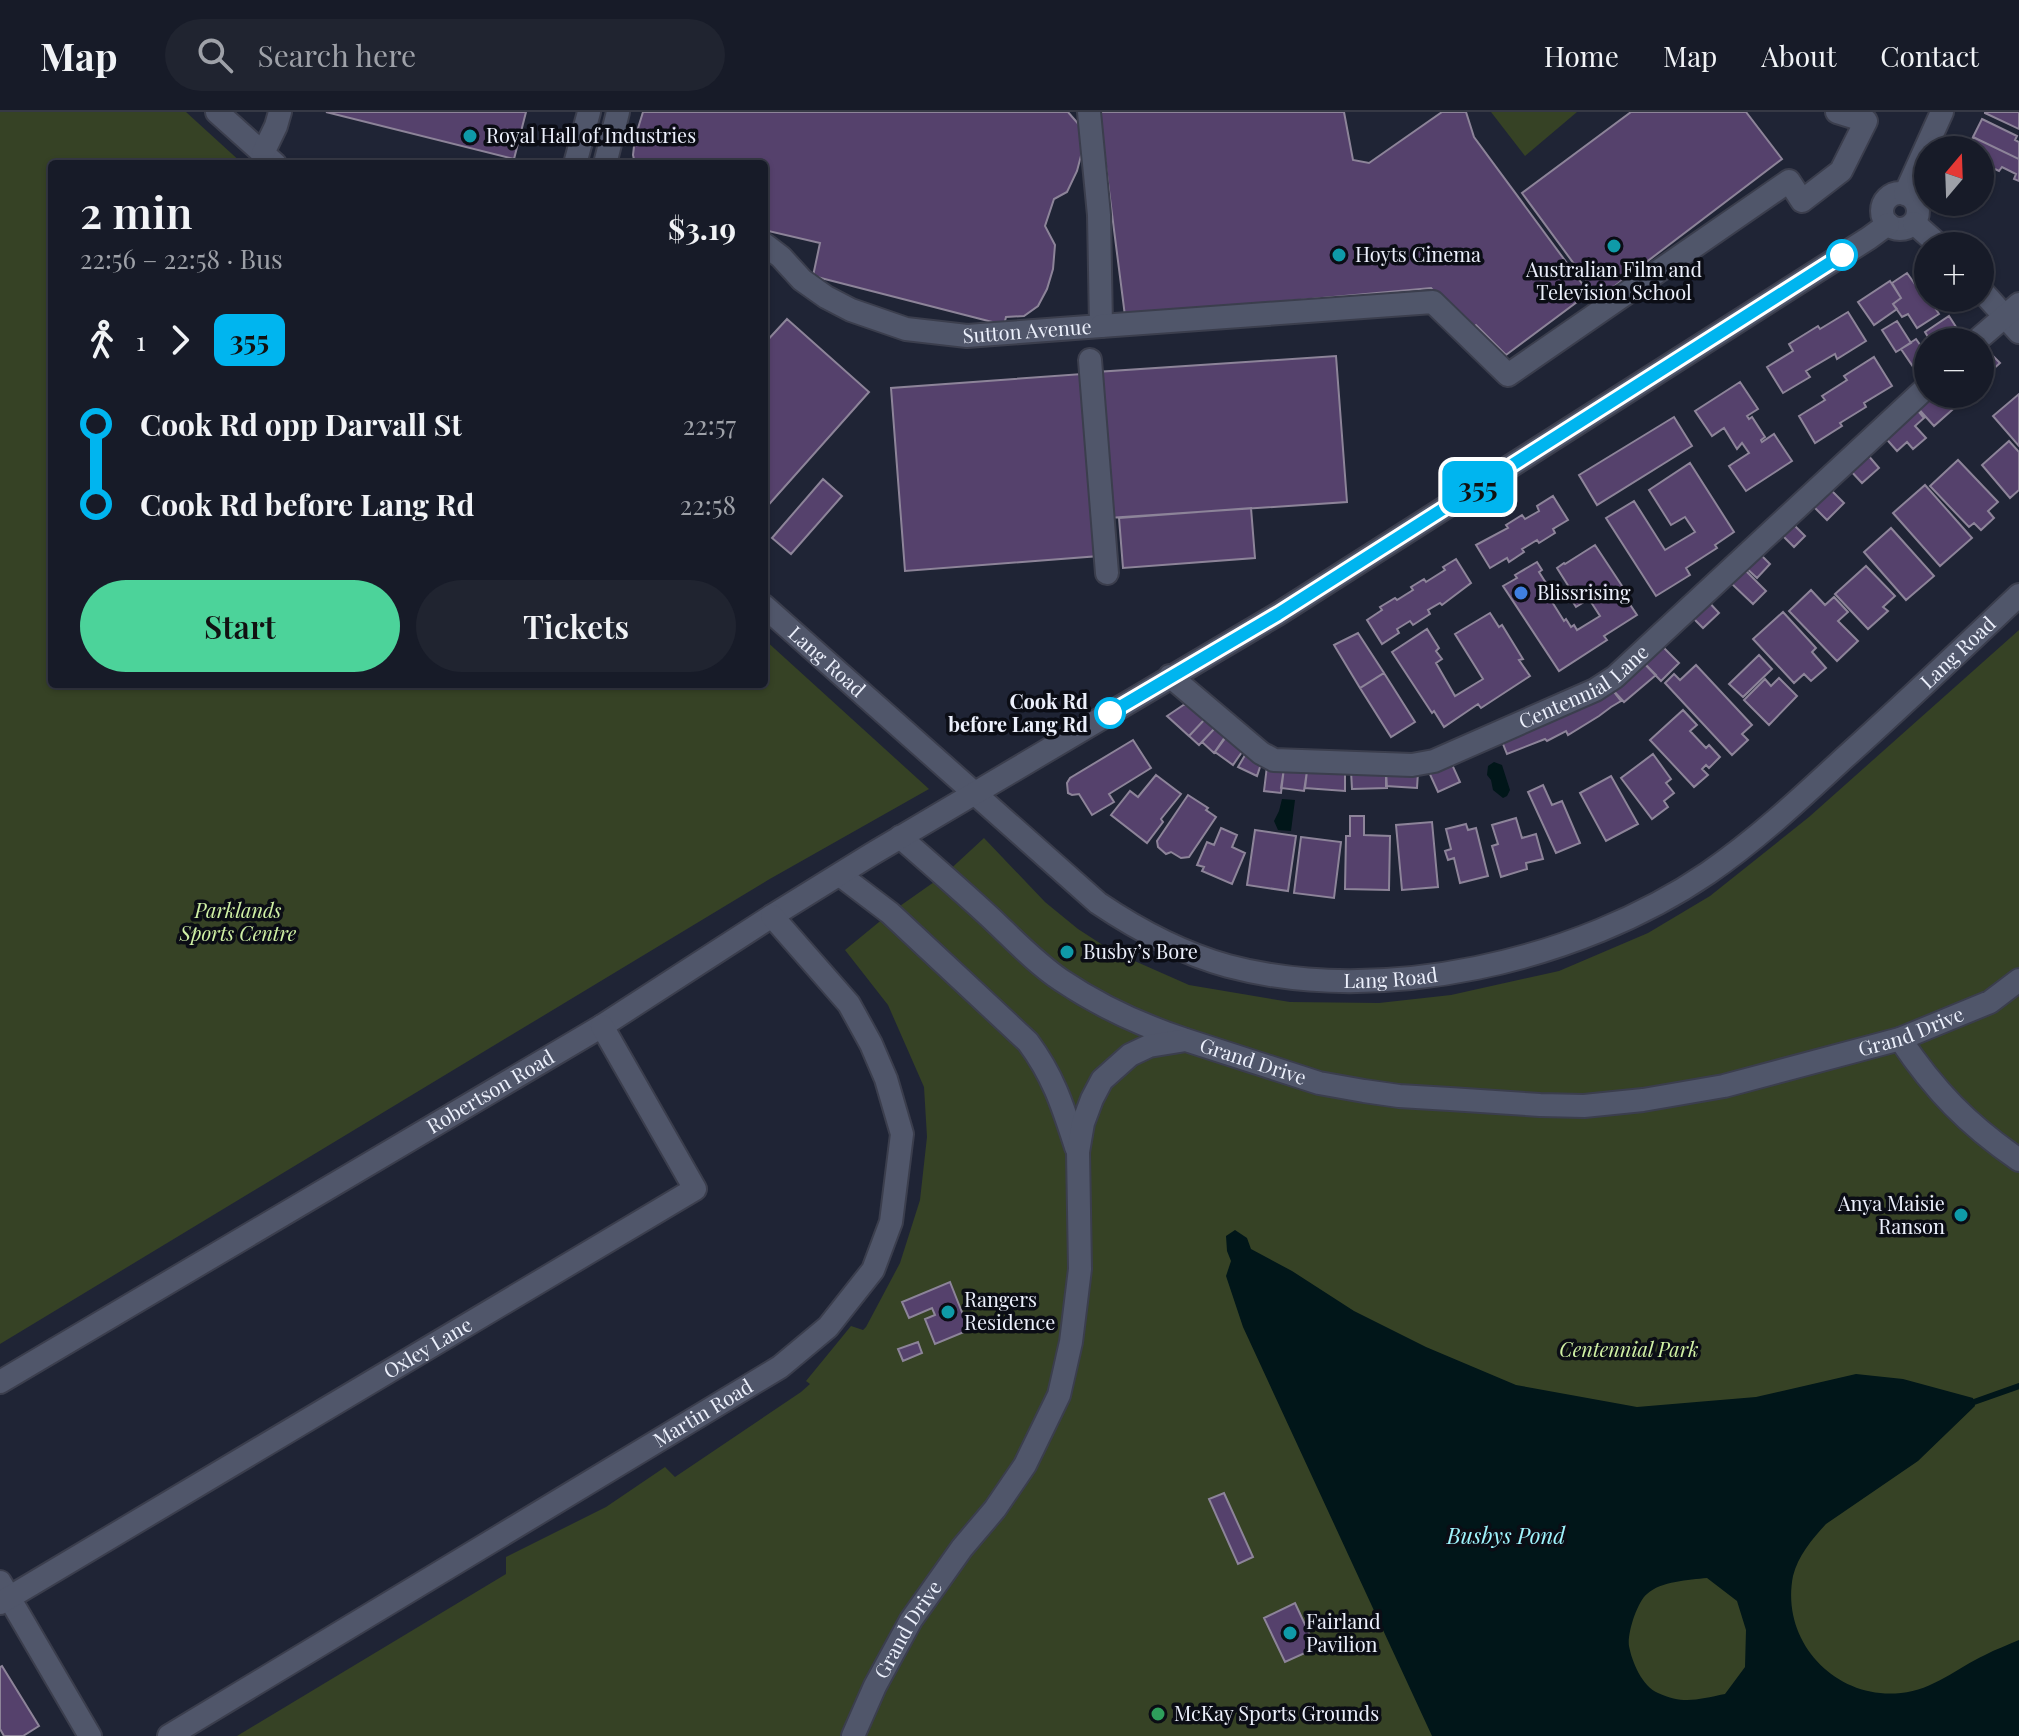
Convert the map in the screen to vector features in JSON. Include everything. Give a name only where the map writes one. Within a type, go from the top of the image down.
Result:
[{"type":"street","points":[[217,112],[269,158],[280,112]]},
{"type":"street","points":[[576,160],[589,112]]},
{"type":"street","points":[[606,160],[618,112]]},
{"type":"street","name":"Sutton Avenue","points":[[768,247],[802,280],[826,297],[851,310],[906,329],[967,336],[1101,326],[1099,215],[1089,112]]},
{"type":"street","points":[[1101,326],[1433,302],[1508,375],[1789,181],[1802,201],[1841,171],[1866,121],[1837,112]]},
{"type":"street","points":[[1905,194],[1942,112]]},
{"type":"street","points":[[1905,194],[1914,200],[1918,209],[1914,223],[1898,229],[1888,224],[1883,213],[1885,202],[1894,195],[1905,194]]},
{"type":"street","points":[[1914,223],[1924,232]]},
{"type":"street","name":"Robertson Road","points":[[0,1382],[602,1026],[900,837],[1278,614],[1888,224]]},
{"type":"street","points":[[1994,301],[2014,317],[1994,330]]},
{"type":"street","points":[[1090,360],[1107,573]]},
{"type":"street","name":"Centennial Lane","points":[[1170,676],[1261,753],[1274,760],[1412,765],[1434,761],[1595,690],[1615,677],[1914,399]]},
{"type":"street","name":"Lang Road","points":[[768,610],[1098,903],[1124,921],[1197,956],[1229,966],[1310,979],[1384,979],[1459,972],[1552,949],[1634,915],[1705,875],[1761,834],[2019,595]]},
{"type":"street","points":[[900,837],[1062,980],[1158,1030],[1186,1040]]},
{"type":"street","points":[[840,875],[890,913],[1028,1042],[1044,1064],[1058,1093],[1078,1152]]},
{"type":"street","name":"Martin Road","points":[[169,1736],[780,1367],[828,1327],[873,1270],[891,1222],[902,1134],[886,1079],[849,1004],[772,916]]},
{"type":"street","name":"Grand Drive","points":[[853,1736],[875,1686],[911,1620],[1025,1465],[1059,1395],[1071,1342],[1080,1269],[1078,1152],[1083,1123],[1102,1080],[1130,1055],[1149,1046],[1186,1040],[1319,1083],[1364,1091],[1437,1099],[1584,1106],[1643,1100],[1724,1086],[1900,1039],[1990,1002],[2019,980]]},
{"type":"street","name":"Oxley Lane","points":[[3,1594],[695,1189],[602,1026]]},
{"type":"street","points":[[1900,1039],[1956,1111],[2019,1160]]},
{"type":"street","points":[[3,1594],[90,1736]]},
{"type":"green space","name":"Parklands Sports Centre","points":[[0,112],[186,112],[239,160],[48,160],[48,688],[768,688],[768,643],[929,789],[768,880],[0,1344]]},
{"type":"green space","points":[[1491,112],[1577,112],[1525,156]]},
{"type":"green space","name":"Centennial Park","points":[[2019,630],[2019,1736],[237,1736],[506,1574],[506,1557],[606,1507],[665,1467],[675,1477],[801,1392],[810,1384],[806,1381],[851,1326],[863,1330],[866,1327],[900,1263],[920,1200],[927,1137],[924,1087],[888,1005],[845,950],[944,875],[984,838],[1045,902],[1078,929],[1112,951],[1189,985],[1290,1002],[1379,1003],[1451,995],[1559,971],[1648,933],[1710,896],[1809,817]]},
{"type":"water","points":[[1494,762],[1502,765],[1510,790],[1503,798],[1493,790],[1487,775],[1488,766]]},
{"type":"water","points":[[1282,799],[1295,800],[1291,831],[1278,830],[1274,821]]},
{"type":"water","name":"Busbys Pond","points":[[1235,1230],[1247,1238],[1251,1249],[1354,1311],[1426,1347],[1516,1385],[1637,1407],[1756,1397],[1856,1374],[1903,1379],[1973,1398],[1975,1406],[1918,1461],[1826,1524],[1798,1562],[1791,1600],[1795,1623],[1804,1644],[1818,1662],[1855,1687],[1877,1693],[1901,1693],[1924,1688],[2019,1640],[2019,1736],[1432,1736],[1243,1327],[1226,1276],[1231,1261],[1226,1236]],"holes":[[[1707,1578],[1737,1601],[1746,1630],[1745,1667],[1725,1694],[1684,1700],[1667,1697],[1647,1685],[1635,1666],[1629,1641],[1636,1611],[1647,1594],[1667,1584]]]},
{"type":"building","name":"Royal Hall of Industries","points":[[326,112],[526,112],[514,159]]},
{"type":"building","points":[[643,112],[1068,112],[1081,127],[1082,152],[1067,192],[1054,199],[1045,226],[1055,245],[1047,289],[1038,306],[1024,316],[1006,317],[1004,325],[813,276],[820,243],[768,231],[768,160],[634,160],[635,138]]},
{"type":"building","name":"Hoyts Cinema","points":[[1099,112],[1344,112],[1353,160],[1369,163],[1442,112],[1466,112],[1474,137],[1589,293],[1506,355],[1476,325],[1470,330],[1431,288],[1125,316]]},
{"type":"building","name":"Australian Film and Television School","points":[[1631,112],[1746,112],[1782,159],[1599,298],[1522,193]]},
{"type":"building","points":[[1985,112],[2019,112],[2019,129],[1985,113]]},
{"type":"building","points":[[1982,119],[2017,136],[2019,159],[1994,147],[1994,136],[1974,136]]},
{"type":"building","points":[[1994,147],[2019,159],[2019,181],[2014,179],[2016,174],[2002,167],[1999,171],[1994,169]]},
{"type":"building","points":[[1907,273],[1914,283],[1914,312],[1939,314],[1917,328],[1908,314],[1902,317],[1893,304],[1901,298],[1892,283]]},
{"type":"building","points":[[1890,281],[1901,298],[1893,304],[1897,309],[1874,325],[1858,302]]},
{"type":"building","points":[[1848,312],[1866,341],[1837,359],[1835,354],[1806,371],[1810,377],[1783,393],[1767,367],[1793,351],[1789,344]]},
{"type":"building","points":[[1949,316],[1957,328],[1931,328]]},
{"type":"building","points":[[787,319],[869,392],[768,506],[768,340]]},
{"type":"building","points":[[1897,321],[1911,343],[1896,352],[1882,330]]},
{"type":"building","points":[[1914,340],[1914,368],[1901,349]]},
{"type":"building","points":[[1336,356],[1347,502],[1108,518],[1096,372]]},
{"type":"building","points":[[1874,357],[1892,386],[1864,403],[1866,407],[1815,443],[1799,416],[1825,400],[1822,396],[1847,380],[1844,376]]},
{"type":"building","points":[[1082,374],[1099,556],[905,571],[891,388]]},
{"type":"building","points":[[1740,382],[1758,409],[1747,416],[1749,419],[1752,417],[1765,437],[1762,442],[1774,434],[1792,461],[1746,491],[1729,466],[1749,453],[1742,443],[1737,449],[1724,428],[1712,436],[1695,411]]},
{"type":"building","points":[[2019,394],[2019,446],[1993,416]]},
{"type":"building","points":[[1914,406],[1924,418],[1915,426],[1926,438],[1913,449],[1907,442],[1897,451],[1882,434]]},
{"type":"building","points":[[1918,408],[1954,408],[1934,426]]},
{"type":"building","points":[[1674,417],[1692,446],[1597,505],[1579,475]]},
{"type":"building","points":[[2009,441],[2019,452],[2019,490],[2010,498],[1982,465]]},
{"type":"building","points":[[1867,454],[1879,468],[1862,483],[1849,469]]},
{"type":"building","points":[[1958,460],[1998,502],[1988,511],[1994,518],[1981,530],[1974,523],[1969,527],[1930,486]]},
{"type":"building","points":[[1690,463],[1734,532],[1715,545],[1717,548],[1686,568],[1690,575],[1656,596],[1606,518],[1634,501],[1665,550],[1695,532],[1685,517],[1671,525],[1649,490]]},
{"type":"building","points":[[823,479],[842,496],[791,554],[772,538]]},
{"type":"building","points":[[1925,485],[1972,538],[1940,566],[1893,513]]},
{"type":"building","points":[[1830,489],[1844,503],[1827,520],[1813,506]]},
{"type":"building","points":[[1553,496],[1568,520],[1553,529],[1555,533],[1522,549],[1524,552],[1509,562],[1507,558],[1490,568],[1476,545],[1508,528],[1506,525],[1522,515],[1525,519],[1539,511],[1537,506]]},
{"type":"building","points":[[1251,508],[1255,558],[1123,568],[1119,518]]},
{"type":"building","points":[[1790,521],[1805,536],[1794,547],[1779,532]]},
{"type":"building","points":[[1891,528],[1934,576],[1906,600],[1864,552]]},
{"type":"building","points":[[1595,545],[1630,598],[1627,600],[1637,615],[1604,636],[1607,640],[1559,671],[1503,586],[1537,562],[1542,570],[1539,572],[1553,594],[1549,597],[1564,621],[1566,619],[1577,630],[1600,616],[1589,599],[1576,607],[1564,588],[1569,587],[1557,568]]},
{"type":"building","points":[[1757,551],[1770,564],[1757,578],[1743,565]]},
{"type":"building","points":[[1456,559],[1471,583],[1442,605],[1440,603],[1428,610],[1430,614],[1413,625],[1410,621],[1397,629],[1399,633],[1382,644],[1367,620],[1382,610],[1380,607],[1413,590],[1411,587],[1424,579],[1426,582],[1445,570],[1443,567]]},
{"type":"building","points":[[1866,566],[1895,596],[1883,607],[1888,611],[1868,629],[1835,594]]},
{"type":"building","points":[[1745,570],[1766,591],[1753,604],[1732,584]]},
{"type":"building","points":[[1811,590],[1825,605],[1834,597],[1848,612],[1838,621],[1858,641],[1837,661],[1789,611]]},
{"type":"building","points":[[1705,598],[1719,613],[1703,628],[1689,614]]},
{"type":"building","points":[[1783,612],[1816,648],[1812,652],[1826,668],[1811,681],[1804,674],[1794,683],[1753,639]]},
{"type":"building","points":[[1490,613],[1499,627],[1502,625],[1530,676],[1481,708],[1478,704],[1444,727],[1392,652],[1427,629],[1442,659],[1436,663],[1455,696],[1483,679],[1455,634]]},
{"type":"building","points":[[1358,633],[1384,673],[1360,688],[1334,645]]},
{"type":"building","points":[[1657,641],[1679,663],[1661,681],[1639,658]]},
{"type":"building","points":[[1759,655],[1772,669],[1743,697],[1729,684]]},
{"type":"building","points":[[1642,661],[1656,675],[1624,702],[1610,687]]},
{"type":"building","points":[[1696,665],[1752,725],[1742,734],[1748,740],[1732,755],[1665,683],[1674,674],[1680,680]]},
{"type":"building","points":[[1384,673],[1415,722],[1391,737],[1360,688]]},
{"type":"building","points":[[1779,678],[1797,696],[1769,725],[1744,700],[1765,679],[1771,686]]},
{"type":"building","points":[[1610,687],[1621,701],[1599,716],[1568,735],[1566,731],[1547,741],[1545,739],[1507,754],[1501,739]]},
{"type":"building","points":[[1185,704],[1205,719],[1189,736],[1167,716]]},
{"type":"building","points":[[1683,710],[1697,725],[1690,731],[1720,757],[1709,768],[1706,765],[1702,769],[1708,775],[1694,787],[1650,740]]},
{"type":"building","points":[[1205,719],[1216,727],[1199,745],[1189,736]]},
{"type":"building","points":[[1216,727],[1227,734],[1214,753],[1202,742]]},
{"type":"building","points":[[1226,737],[1244,749],[1233,765],[1215,752]]},
{"type":"building","points":[[1133,740],[1151,768],[1109,794],[1114,802],[1092,815],[1079,794],[1068,793],[1067,783],[1070,778]]},
{"type":"building","points":[[1248,750],[1262,761],[1257,776],[1238,767]]},
{"type":"building","points":[[1653,754],[1671,779],[1666,783],[1674,793],[1664,801],[1668,807],[1652,819],[1621,778]]},
{"type":"building","points":[[1450,760],[1460,782],[1438,792],[1428,770]]},
{"type":"building","points":[[1267,766],[1284,768],[1281,793],[1264,791]]},
{"type":"building","points":[[1284,768],[1307,771],[1304,791],[1281,788]]},
{"type":"building","points":[[1307,771],[1345,772],[1345,791],[1305,788]]},
{"type":"building","points":[[1351,771],[1386,771],[1387,788],[1352,789]]},
{"type":"building","points":[[1386,771],[1418,772],[1417,788],[1386,786]]},
{"type":"building","points":[[1156,775],[1181,794],[1147,843],[1111,815],[1130,791],[1138,797]]},
{"type":"building","points":[[1611,776],[1638,824],[1606,841],[1580,793]]},
{"type":"building","points":[[1543,785],[1552,805],[1562,801],[1580,843],[1556,853],[1528,792]]},
{"type":"building","points":[[1188,795],[1216,817],[1189,857],[1181,858],[1171,852],[1166,854],[1158,847],[1157,841]]},
{"type":"building","points":[[1350,816],[1364,816],[1364,835],[1390,836],[1389,890],[1345,889],[1346,836],[1350,836]]},
{"type":"building","points":[[1516,818],[1522,838],[1536,834],[1543,859],[1526,863],[1527,869],[1501,877],[1492,846],[1498,844],[1492,825]]},
{"type":"building","points":[[1432,822],[1438,887],[1402,890],[1396,825]]},
{"type":"building","points":[[1466,824],[1468,830],[1476,828],[1488,876],[1460,883],[1454,858],[1448,860],[1445,851],[1451,849],[1446,829]]},
{"type":"building","points":[[1221,828],[1237,835],[1232,847],[1245,853],[1232,884],[1202,871],[1204,867],[1197,865],[1207,842],[1214,845]]},
{"type":"building","points":[[1255,830],[1296,836],[1288,891],[1247,885]]},
{"type":"building","points":[[1301,837],[1341,842],[1334,898],[1294,893]]},
{"type":"building","name":"Rangers Residence","points":[[950,1282],[969,1330],[935,1344],[925,1319],[935,1315],[932,1308],[909,1318],[902,1302]]},
{"type":"building","points":[[918,1342],[922,1353],[903,1361],[898,1349]]},
{"type":"building","points":[[1224,1493],[1253,1557],[1238,1564],[1209,1499]]},
{"type":"building","name":"Fairland Pavilion","points":[[1295,1603],[1316,1648],[1285,1662],[1264,1618]]},
{"type":"building","points":[[2,1666],[39,1726],[23,1736],[4,1736],[0,1729]]},
{"type":"waterway","points":[[1974,1402],[2019,1386]]},
{"type":"bus line","name":"355","points":[[1110,713],[1278,614],[1842,255]]},
{"type":"place","name":"Royal Hall of Industries","points":[[470,136]]},
{"type":"place","name":"Australian Film and Television School","points":[[1614,246]]},
{"type":"place","name":"Hoyts Cinema","points":[[1339,255]]},
{"type":"place","name":"Blissrising","points":[[1521,593]]},
{"type":"place","name":"Cook Rd before Lang Rd","points":[[1110,713]]},
{"type":"place","name":"Busby’s Bore","points":[[1067,952]]},
{"type":"place","name":"Anya Maisie Ranson","points":[[1961,1215]]},
{"type":"place","name":"Rangers Residence","points":[[948,1312]]},
{"type":"place","name":"Fairland Pavilion","points":[[1290,1633]]},
{"type":"place","name":"McKay Sports Grounds","points":[[1158,1714]]}]
